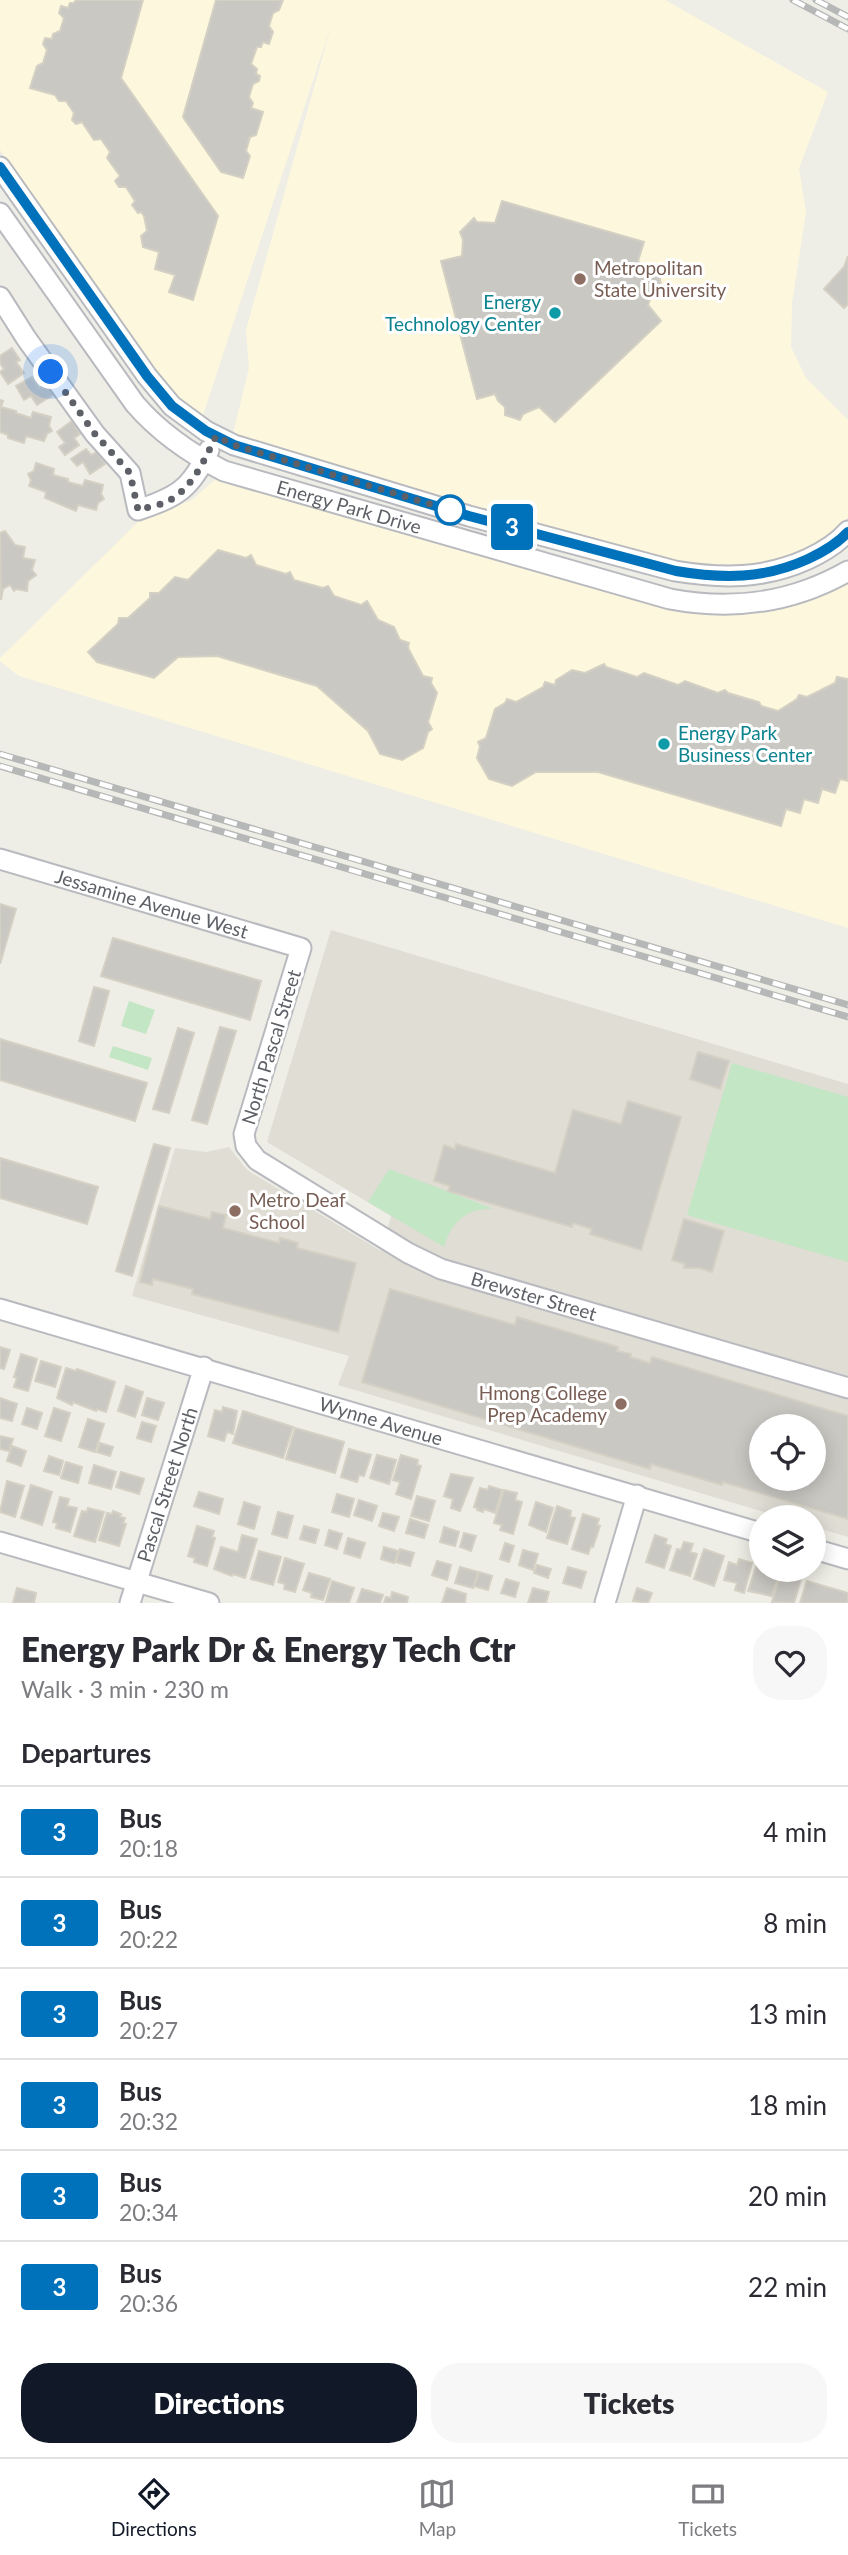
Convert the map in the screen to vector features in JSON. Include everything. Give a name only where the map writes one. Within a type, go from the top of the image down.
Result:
[{"type":"street","name":"Energy Park Drive","points":[[0,167],[147,376],[172,406],[234,445],[469,516],[702,576],[746,577],[784,569],[822,552],[847,536]]},
{"type":"street","name":"Energy Park Drive","points":[[0,213],[153,426],[204,461],[224,471],[691,603],[730,606],[774,600],[829,581],[848,570]]},
{"type":"street","points":[[0,297],[95,434],[130,473],[138,510],[169,500],[186,487],[204,461],[216,436]]},
{"type":"street","name":"Jessamine Avenue West","points":[[0,859],[301,948]]},
{"type":"street","name":"North Pascal Street","points":[[246,1146],[244,1134],[301,948]]},
{"type":"street","name":"Brewster Street","points":[[246,1146],[257,1160],[271,1169],[408,1253],[441,1269],[848,1388]]},
{"type":"street","name":"Wynne Avenue","points":[[0,1309],[749,1528]]},
{"type":"street","name":"Pascal Street North","points":[[130,1603],[204,1367]]},
{"type":"street","points":[[605,1603],[637,1495]]},
{"type":"street","points":[[0,1542],[209,1603]]},
{"type":"street","points":[[826,1553],[848,1559]]},
{"type":"shaded area","points":[[0,0],[665,0],[828,92],[799,168],[806,212],[792,303],[791,347],[806,378],[848,420],[848,517],[833,534],[813,546],[766,565],[743,568],[681,564],[247,442],[233,434],[249,368],[246,330],[332,23],[202,418],[165,386],[0,150]]},
{"type":"shaded area","points":[[218,477],[679,611],[737,615],[781,609],[848,580],[848,928],[19,676],[0,661],[0,658],[140,520],[192,500]]},
{"type":"shaded area","points":[[331,930],[848,1084],[848,1537],[826,1531],[826,1505],[749,1505],[749,1507],[338,1385],[349,1356],[132,1296],[175,1148],[206,1152],[229,1147],[247,1170],[381,1251],[391,1216],[267,1142]]},
{"type":"green space","points":[[129,1001],[155,1010],[146,1034],[121,1026]]},
{"type":"green space","points":[[113,1046],[152,1058],[148,1070],[109,1057]]},
{"type":"green space","points":[[732,1063],[848,1097],[848,1262],[687,1215]]},
{"type":"green space","points":[[389,1169],[494,1209],[476,1211],[462,1218],[451,1230],[444,1247],[368,1202]]},
{"type":"building","points":[[76,0],[143,0],[121,78],[218,216],[193,300],[169,292],[175,275],[155,269],[159,252],[143,247],[141,236],[147,231],[144,216],[132,205],[135,201],[126,187],[119,187],[115,181],[120,176],[107,158],[110,152],[101,139],[94,140],[82,122],[76,124],[72,120],[74,113],[66,101],[59,101],[55,95],[30,88],[37,66],[43,63],[47,50],[43,44],[45,38],[52,39],[53,34],[60,31],[64,18],[59,13],[61,6],[68,8],[70,3]]},
{"type":"building","points":[[216,0],[283,0],[279,10],[273,13],[269,26],[273,32],[269,44],[263,42],[261,47],[257,47],[251,64],[260,76],[259,81],[253,84],[249,97],[253,103],[251,108],[263,112],[256,135],[250,137],[246,151],[250,156],[243,178],[221,172],[183,117]]},
{"type":"building","name":"Energy Technology Center","points":[[502,201],[644,242],[638,261],[649,270],[659,270],[661,287],[653,291],[648,305],[661,321],[555,422],[539,407],[523,414],[520,420],[505,415],[505,407],[495,394],[477,399],[441,261],[462,256],[463,240],[460,232],[474,218],[477,222],[495,223]]},
{"type":"building","points":[[848,256],[848,304],[844,308],[824,289],[844,267]]},
{"type":"building","points":[[12,348],[20,360],[16,362],[24,373],[8,384],[0,372],[4,369],[0,356]]},
{"type":"building","points":[[32,377],[39,388],[46,384],[53,395],[37,405],[31,396],[24,400],[16,386]]},
{"type":"building","points":[[0,400],[3,401],[1,407],[31,418],[33,412],[51,417],[49,426],[52,431],[44,441],[26,436],[24,443],[8,438],[8,435],[0,432]]},
{"type":"building","points":[[72,421],[80,434],[74,438],[79,445],[65,455],[59,447],[65,443],[57,432]]},
{"type":"building","points":[[86,449],[91,455],[97,452],[105,464],[90,474],[83,462],[77,466],[71,459]]},
{"type":"building","points":[[36,463],[54,469],[53,475],[68,479],[68,482],[83,486],[85,480],[103,485],[101,494],[104,499],[98,503],[96,510],[78,505],[76,511],[45,498],[46,492],[29,486],[31,480],[28,474],[34,471]]},
{"type":"building","points":[[5,531],[15,545],[25,547],[23,558],[35,560],[32,570],[36,575],[28,581],[27,591],[14,591],[10,585],[3,589],[1,600],[0,533]]},
{"type":"building","points":[[218,550],[246,558],[251,555],[256,565],[286,574],[290,572],[294,580],[323,588],[328,586],[334,596],[361,605],[367,601],[378,620],[394,627],[400,640],[409,643],[408,648],[423,676],[432,678],[431,683],[437,693],[428,722],[432,729],[428,732],[423,748],[402,760],[380,754],[368,731],[317,686],[217,656],[178,657],[154,678],[97,662],[88,652],[118,624],[119,618],[128,618],[150,598],[150,593],[159,593],[175,577],[188,580]]},
{"type":"building","name":"Energy Park Business Center","points":[[604,664],[637,677],[644,673],[678,685],[685,681],[718,693],[725,690],[778,711],[799,695],[807,697],[835,683],[837,677],[848,679],[848,781],[840,779],[835,793],[822,789],[818,803],[804,799],[800,813],[786,809],[781,826],[598,772],[536,772],[512,786],[489,779],[477,758],[480,746],[478,742],[486,738],[495,709],[507,699],[516,702],[543,687],[545,682],[555,685],[556,680],[572,670],[585,673]]},
{"type":"building","points":[[0,904],[16,909],[0,964]]},
{"type":"building","points":[[113,938],[261,981],[250,1020],[101,976]]},
{"type":"building","points":[[94,987],[109,991],[94,1046],[79,1041]]},
{"type":"building","points":[[220,1027],[236,1031],[207,1124],[192,1120]]},
{"type":"building","points":[[178,1028],[194,1033],[169,1113],[153,1109]]},
{"type":"building","points":[[0,1039],[147,1083],[135,1121],[0,1080]]},
{"type":"building","points":[[698,1052],[729,1061],[720,1089],[690,1079]]},
{"type":"building","points":[[628,1101],[681,1117],[641,1250],[590,1234],[592,1229],[573,1223],[572,1227],[448,1191],[450,1186],[434,1181],[444,1145],[455,1149],[456,1144],[555,1173],[573,1110],[621,1124]]},
{"type":"building","points":[[154,1144],[170,1148],[132,1276],[116,1271]]},
{"type":"building","points":[[0,1158],[98,1187],[87,1224],[0,1198]]},
{"type":"building","name":"Metro Deaf School","points":[[159,1206],[210,1219],[212,1212],[226,1215],[223,1228],[279,1243],[280,1238],[288,1240],[298,1243],[297,1248],[356,1263],[338,1332],[192,1294],[193,1289],[153,1279],[152,1285],[140,1282]]},
{"type":"building","points":[[684,1219],[724,1231],[712,1272],[699,1268],[684,1268],[685,1264],[672,1260]]},
{"type":"building","name":"Hmong College Prep Academy","points":[[390,1289],[515,1325],[517,1317],[618,1347],[617,1351],[650,1363],[652,1357],[848,1416],[848,1519],[826,1512],[826,1505],[801,1505],[753,1491],[826,1491],[826,1414],[749,1414],[749,1490],[723,1482],[722,1485],[651,1464],[650,1469],[362,1382]]},
{"type":"building","points":[[0,1347],[10,1350],[4,1369],[0,1368]]},
{"type":"building","points":[[21,1354],[37,1359],[28,1391],[14,1387]]},
{"type":"building","points":[[41,1361],[61,1367],[55,1387],[35,1381]]},
{"type":"building","points":[[66,1368],[115,1382],[106,1412],[73,1402],[72,1405],[57,1398]]},
{"type":"building","points":[[126,1386],[143,1392],[135,1417],[118,1411]]},
{"type":"building","points":[[0,1398],[17,1404],[12,1421],[0,1418]]},
{"type":"building","points":[[147,1398],[164,1403],[158,1420],[142,1415]]},
{"type":"building","points":[[223,1407],[237,1411],[233,1434],[227,1432],[224,1441],[208,1436],[215,1410],[222,1412]]},
{"type":"building","points":[[27,1408],[42,1413],[37,1429],[22,1424]]},
{"type":"building","points":[[54,1408],[70,1413],[61,1441],[45,1436]]},
{"type":"building","points":[[243,1411],[293,1427],[283,1458],[233,1443]]},
{"type":"building","points":[[88,1419],[104,1424],[95,1452],[79,1447]]},
{"type":"building","points":[[142,1422],[156,1426],[151,1442],[137,1438]]},
{"type":"building","points":[[295,1428],[344,1442],[335,1473],[286,1459]]},
{"type":"building","points":[[0,1436],[13,1439],[9,1451],[0,1449]]},
{"type":"building","points":[[100,1443],[113,1447],[110,1456],[97,1452]]},
{"type":"building","points":[[12,1446],[26,1451],[21,1466],[7,1461]]},
{"type":"building","points":[[349,1449],[371,1455],[364,1476],[359,1475],[357,1482],[341,1477]]},
{"type":"building","points":[[377,1455],[396,1460],[389,1484],[370,1478]]},
{"type":"building","points":[[401,1455],[418,1460],[417,1465],[421,1466],[411,1499],[396,1494],[400,1482],[393,1480]]},
{"type":"building","points":[[49,1456],[63,1461],[59,1475],[44,1471]]},
{"type":"building","points":[[66,1462],[82,1467],[78,1483],[61,1478]]},
{"type":"building","points":[[94,1465],[116,1472],[111,1489],[89,1483]]},
{"type":"building","points":[[121,1472],[144,1479],[139,1494],[116,1487]]},
{"type":"building","points":[[451,1474],[473,1478],[460,1511],[451,1508],[453,1499],[444,1496]]},
{"type":"building","points":[[7,1481],[24,1486],[15,1517],[0,1512]]},
{"type":"building","points":[[31,1485],[52,1492],[42,1525],[21,1518]]},
{"type":"building","points":[[489,1486],[502,1490],[495,1513],[484,1509],[483,1512],[474,1507],[480,1488],[488,1490]]},
{"type":"building","points":[[504,1490],[517,1493],[515,1500],[522,1502],[513,1534],[500,1530],[502,1525],[494,1523]]},
{"type":"building","points":[[199,1492],[223,1499],[219,1514],[194,1506]]},
{"type":"building","points":[[337,1494],[354,1499],[349,1517],[332,1512]]},
{"type":"building","points":[[417,1496],[435,1501],[429,1521],[411,1516]]},
{"type":"building","points":[[60,1497],[69,1499],[67,1506],[77,1508],[70,1532],[56,1528],[57,1523],[53,1522]]},
{"type":"building","points":[[359,1500],[377,1506],[372,1521],[354,1515]]},
{"type":"building","points":[[244,1502],[260,1507],[254,1529],[238,1524]]},
{"type":"building","points":[[536,1502],[553,1508],[546,1532],[529,1525]]},
{"type":"building","points":[[557,1506],[571,1511],[570,1517],[575,1518],[567,1544],[547,1538]]},
{"type":"building","points":[[88,1508],[104,1512],[95,1542],[74,1536],[82,1511],[87,1512]]},
{"type":"building","points":[[113,1511],[125,1518],[123,1523],[126,1524],[119,1546],[99,1540],[107,1513],[112,1514]]},
{"type":"building","points":[[278,1512],[293,1516],[287,1538],[272,1534]]},
{"type":"building","points":[[383,1513],[399,1517],[394,1531],[379,1526]]},
{"type":"building","points":[[583,1514],[599,1519],[597,1525],[600,1526],[588,1554],[572,1549]]},
{"type":"building","points":[[410,1519],[428,1525],[424,1538],[406,1533]]},
{"type":"building","points":[[197,1526],[214,1531],[212,1537],[215,1538],[207,1566],[194,1562],[195,1558],[188,1556]]},
{"type":"building","points":[[304,1526],[319,1530],[315,1543],[300,1539]]},
{"type":"building","points":[[444,1527],[459,1532],[455,1546],[440,1542]]},
{"type":"building","points":[[329,1530],[342,1534],[337,1549],[325,1545]]},
{"type":"building","points":[[464,1533],[476,1536],[471,1551],[460,1547]]},
{"type":"building","points":[[242,1535],[257,1539],[245,1578],[214,1569],[221,1547],[238,1552]]},
{"type":"building","points":[[655,1535],[667,1539],[665,1544],[671,1546],[664,1568],[646,1562]]},
{"type":"building","points":[[348,1538],[365,1543],[360,1558],[344,1553]]},
{"type":"building","points":[[684,1542],[693,1544],[690,1552],[697,1554],[690,1576],[670,1570],[677,1549],[681,1550]]},
{"type":"building","points":[[505,1543],[514,1546],[509,1562],[500,1559]]},
{"type":"building","points":[[384,1547],[398,1551],[394,1563],[381,1559]]},
{"type":"building","points":[[400,1549],[414,1553],[410,1566],[396,1562]]},
{"type":"building","points":[[704,1549],[724,1556],[714,1586],[694,1579]]},
{"type":"building","points":[[523,1550],[538,1554],[533,1570],[519,1565]]},
{"type":"building","points":[[259,1551],[281,1557],[273,1585],[251,1579]]},
{"type":"building","points":[[285,1558],[304,1564],[295,1592],[284,1589],[285,1584],[278,1582]]},
{"type":"building","points":[[739,1559],[749,1562],[744,1593],[735,1590],[737,1583],[724,1580],[729,1562],[737,1565]]},
{"type":"building","points":[[437,1561],[451,1565],[447,1580],[432,1575]]},
{"type":"building","points":[[537,1565],[551,1569],[548,1578],[534,1573]]},
{"type":"building","points":[[460,1567],[478,1572],[473,1588],[455,1583]]},
{"type":"building","points":[[568,1567],[586,1572],[581,1588],[563,1583]]},
{"type":"building","points":[[479,1572],[492,1576],[488,1590],[474,1586]]},
{"type":"building","points":[[309,1573],[330,1579],[323,1600],[311,1597],[312,1593],[303,1590]]},
{"type":"building","points":[[506,1579],[519,1583],[515,1597],[501,1593]]},
{"type":"building","points":[[332,1581],[354,1588],[349,1603],[326,1602]]},
{"type":"building","points":[[751,1582],[776,1582],[772,1596],[748,1591]]},
{"type":"building","points":[[778,1582],[800,1582],[794,1603],[772,1602]]},
{"type":"building","points":[[807,1582],[848,1593],[848,1603],[800,1603]]},
{"type":"building","points":[[17,1588],[36,1593],[34,1603],[13,1603]]},
{"type":"building","points":[[447,1588],[466,1594],[465,1603],[442,1603]]},
{"type":"building","points":[[533,1588],[549,1592],[546,1603],[528,1603]]},
{"type":"building","points":[[637,1588],[652,1593],[648,1603],[633,1601]]},
{"type":"building","points":[[362,1589],[383,1595],[380,1603],[357,1603]]},
{"type":"building","points":[[392,1592],[408,1597],[407,1603],[384,1603],[386,1597],[391,1598]]},
{"type":"railway","points":[[793,0],[848,29]]},
{"type":"railway","points":[[816,0],[848,17]]},
{"type":"railway","points":[[0,754],[848,1005]]},
{"type":"railway","points":[[0,766],[848,1017]]},
{"type":"bus line","name":"3","points":[[0,167],[147,376],[172,406],[206,431],[234,445],[469,516],[702,576],[746,577],[784,569],[822,552],[848,532]]},
{"type":"place","name":"Metropolitan State University","points":[[580,279]]},
{"type":"place","name":"Energy Technology Center","points":[[555,313]]},
{"type":"place","name":"Energy Park Business Center","points":[[664,744]]},
{"type":"place","name":"Metro Deaf School","points":[[235,1211]]},
{"type":"place","name":"Hmong College Prep Academy","points":[[621,1404]]},
{"type":"route","points":[[51,372],[95,434],[130,473],[138,510],[169,500],[186,487],[204,461],[216,436],[234,445],[450,510]]}]
